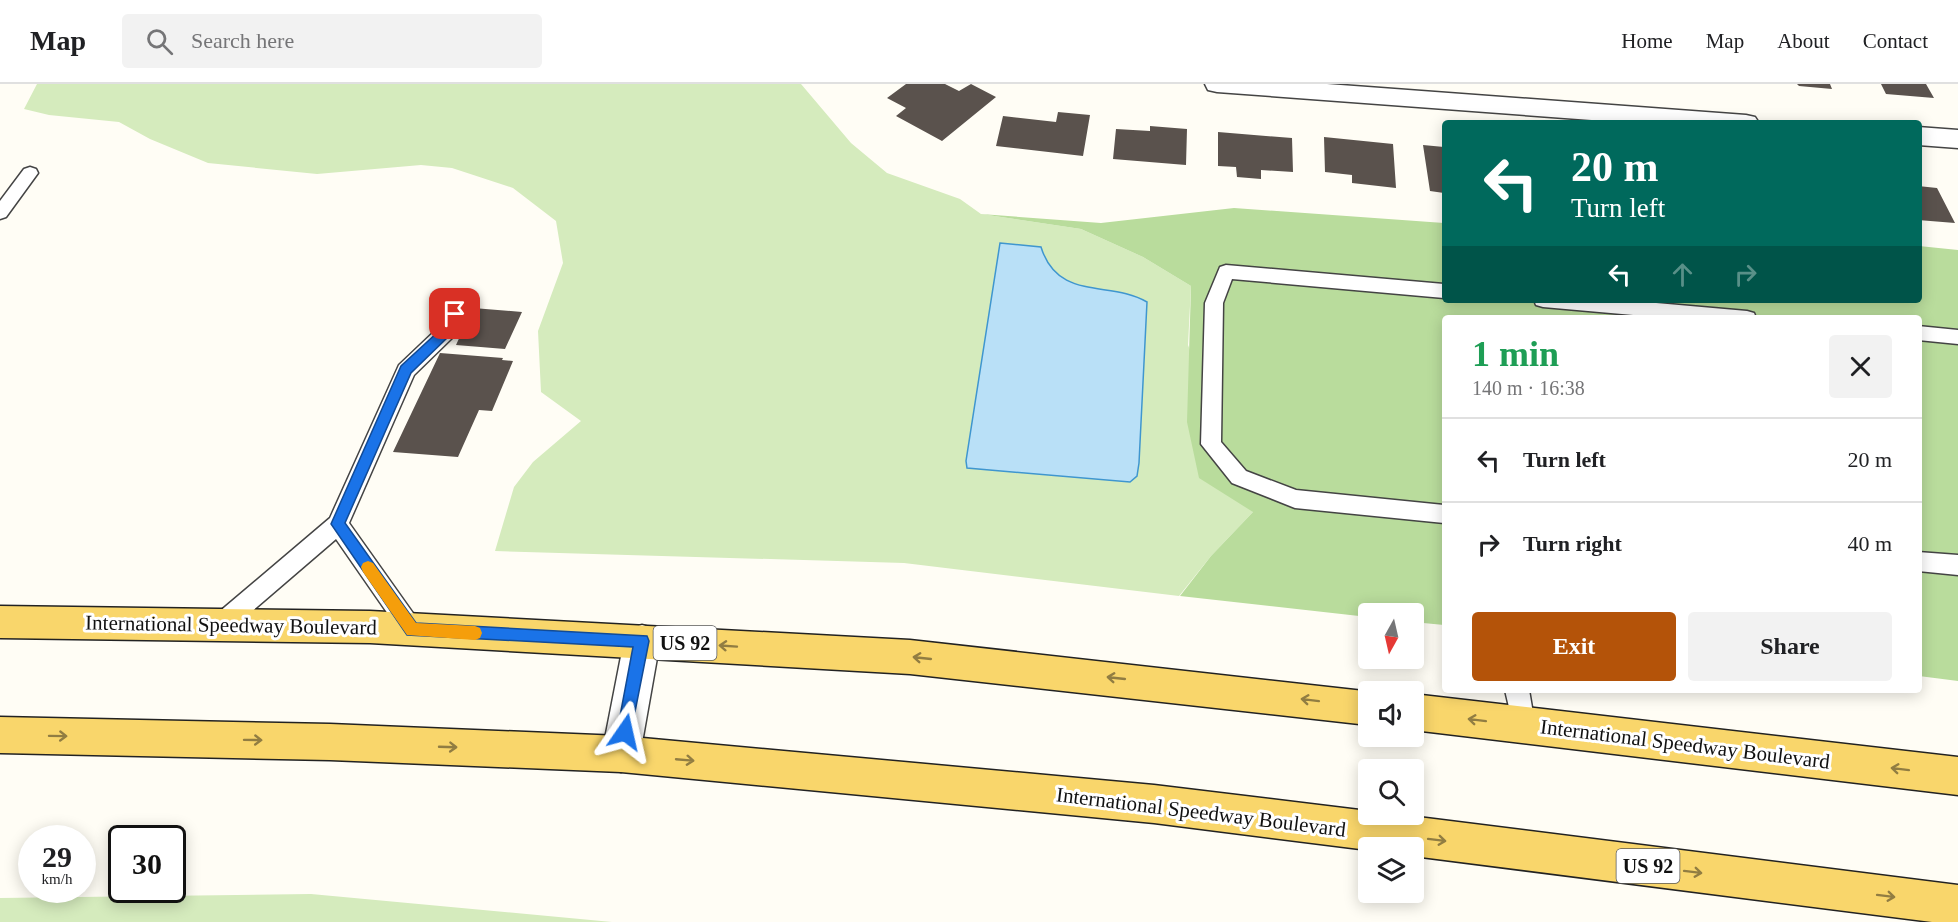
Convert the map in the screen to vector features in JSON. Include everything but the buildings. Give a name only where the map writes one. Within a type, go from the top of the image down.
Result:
[{"type":"main road","name":"International Speedway Boulevard","points":[[0,622],[412,630],[910,657],[1358,706]]},
{"type":"main road","name":"International Speedway Boulevard","points":[[1424,712],[1520,708],[1958,776]]},
{"type":"main road","name":"International Speedway Boulevard","points":[[0,735],[330,742],[621,754],[1154,804],[1958,905]]},
{"type":"street","points":[[1216,84],[1705,120]]},
{"type":"street","points":[[1922,136],[1958,139]]},
{"type":"street","points":[[621,754],[642,641]]},
{"type":"lane","points":[[0,213],[30,173]]},
{"type":"lane","points":[[1442,291],[1226,272],[1214,303],[1211,444],[1239,477],[1294,499],[1442,514]]},
{"type":"lane","points":[[1577,303],[1713,315]]},
{"type":"lane","points":[[220,625],[338,524],[406,370],[445,333],[455,314]]},
{"type":"lane","points":[[1922,333],[1958,337]]},
{"type":"lane","points":[[338,524],[412,630]]},
{"type":"lane","points":[[1922,561],[1958,565]]},
{"type":"green space","points":[[37,84],[801,84],[851,143],[887,173],[960,199],[981,214],[1081,229],[1143,257],[1191,286],[1188,345],[1253,512],[1211,556],[1179,596],[904,563],[495,551],[514,487],[533,462],[581,421],[541,392],[538,331],[563,263],[556,221],[513,188],[452,168],[421,165],[317,174],[208,163],[150,139],[119,122],[49,115],[24,109]]},
{"type":"green space","points":[[1234,208],[1442,223],[1442,303],[1922,303],[1922,246],[1958,250],[1958,681],[1922,676],[1922,315],[1442,315],[1442,625],[1424,623],[1424,603],[1358,603],[1358,616],[1180,596],[1211,556],[1253,512],[1199,478],[1187,422],[1191,286],[1143,257],[1081,229],[981,214],[1101,223]]},
{"type":"green space","points":[[311,894],[612,922],[0,922],[0,898],[18,898],[18,903],[96,903],[96,897],[108,897],[108,903],[186,903],[186,896]]},
{"type":"water","points":[[1000,243],[1041,247],[1049,264],[1060,276],[1073,283],[1118,292],[1147,302],[1139,463],[1137,476],[1130,482],[967,468],[966,461]]},
{"type":"slow traffic","points":[[368,567],[412,630],[475,633]]},
{"type":"route","points":[[455,314],[445,333],[406,370],[338,524],[412,630],[642,641],[625,732]]}]
